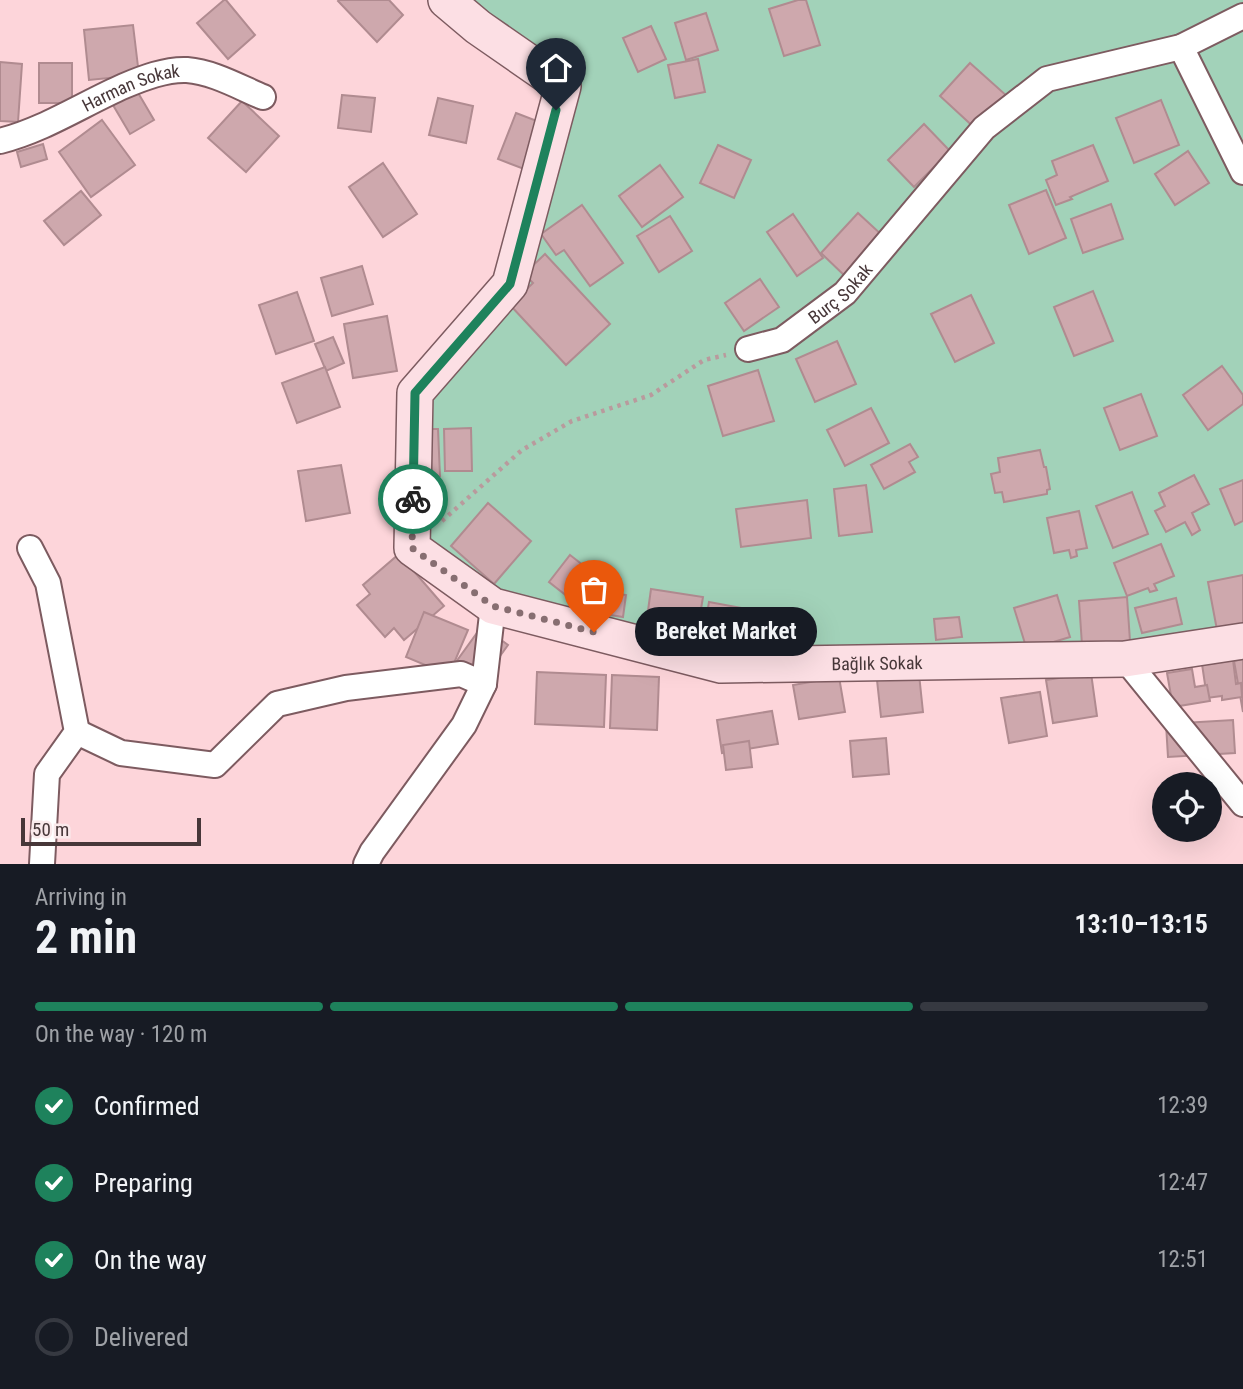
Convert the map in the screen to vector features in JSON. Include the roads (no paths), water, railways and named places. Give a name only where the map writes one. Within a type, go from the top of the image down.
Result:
[{"type":"street","name":"Bağlık Sokak","points":[[446,0],[478,27],[563,86],[510,284],[415,393],[412,548],[493,606],[721,665],[1125,659],[1243,641]]},
{"type":"street","name":"Burç Sokak","points":[[748,349],[782,340],[845,293],[984,128],[1047,79],[1181,47],[1243,16]]},
{"type":"street","points":[[1181,47],[1243,172]]},
{"type":"street","name":"Harman Sokak","points":[[0,141],[47,123],[140,79],[163,73],[186,70],[205,74],[263,97]]},
{"type":"street","points":[[30,548],[48,583],[77,732],[47,774],[42,864]]},
{"type":"street","points":[[366,864],[464,725],[484,684],[493,606]]},
{"type":"street","points":[[1125,659],[1243,804]]},
{"type":"street","points":[[77,732],[121,753],[215,765],[277,704],[346,688],[461,674],[484,684]]},
{"type":"place","name":"Bereket Market","points":[[594,632]]}]
